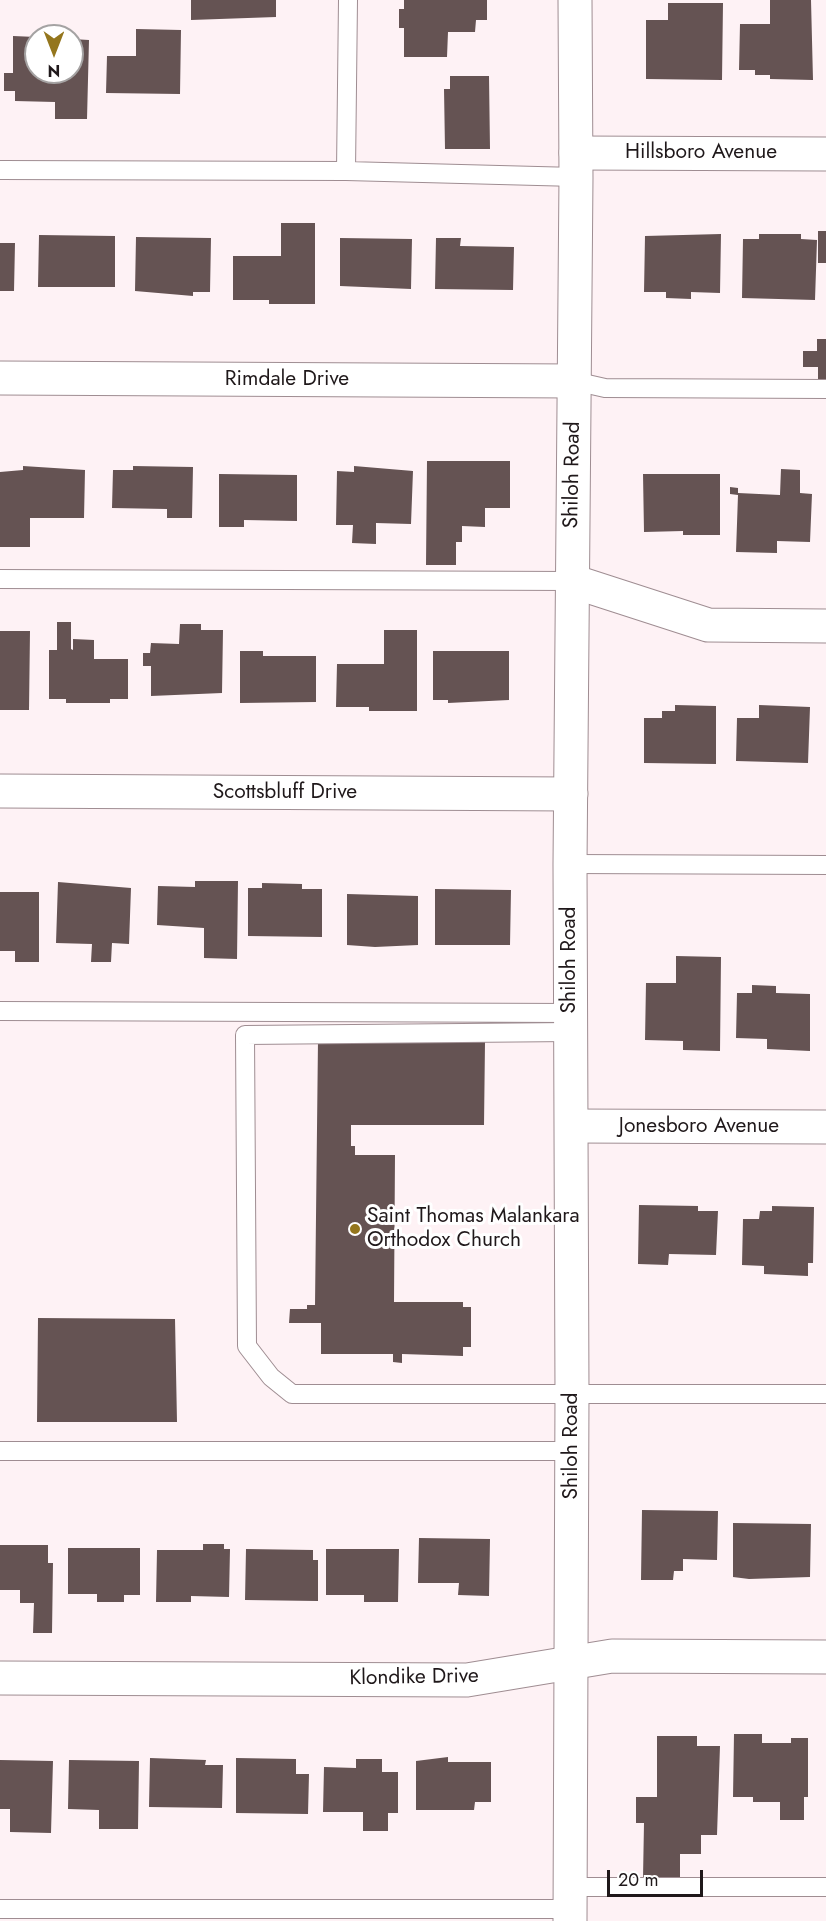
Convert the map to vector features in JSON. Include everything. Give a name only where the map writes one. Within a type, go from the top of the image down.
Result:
[{"type":"street","name":"Shiloh Road","points":[[570,1906],[572,1126],[570,864],[576,165],[575,0]]},
{"type":"street","name":"Hillsboro Avenue","points":[[576,165],[826,154]]},
{"type":"street","name":"Rimdale Drive","points":[[0,378],[574,381]]},
{"type":"street","points":[[572,581],[708,625],[826,626]]},
{"type":"street","name":"Scottsbluff Drive","points":[[0,791],[571,794]]},
{"type":"street","name":"Jonesboro Avenue","points":[[572,1126],[826,1127]]},
{"type":"street","name":"Klondike Drive","points":[[0,1678],[467,1680],[612,1656],[826,1657]]},
{"type":"lane","points":[[346,171],[348,0]]},
{"type":"lane","points":[[0,170],[346,171],[576,165]]},
{"type":"lane","points":[[574,381],[605,388],[826,389]]},
{"type":"lane","points":[[0,579],[572,581]]},
{"type":"lane","points":[[570,864],[826,865]]},
{"type":"lane","points":[[0,1011],[571,1023]]},
{"type":"lane","points":[[571,1023],[245,1035],[247,1346],[271,1377],[292,1394],[826,1394]]},
{"type":"lane","points":[[0,1451],[572,1451]]},
{"type":"lane","points":[[0,1910],[570,1906],[826,1887]]},
{"type":"building","points":[[191,0],[276,0],[276,17],[191,20]]},
{"type":"building","points":[[404,0],[487,0],[487,20],[476,20],[475,32],[448,32],[447,57],[404,57],[404,28],[399,28],[399,9],[404,9]]},
{"type":"building","points":[[770,0],[811,0],[813,80],[770,79],[770,75],[755,75],[755,70],[739,70],[740,24],[770,24]]},
{"type":"building","points":[[668,3],[723,3],[722,80],[646,79],[646,20],[668,20]]},
{"type":"building","points":[[136,29],[181,30],[180,94],[106,93],[107,56],[136,56]]},
{"type":"building","points":[[13,36],[24,36],[24,84],[84,84],[84,40],[89,40],[87,119],[55,119],[55,102],[15,101],[15,91],[4,91],[4,73],[13,73]]},
{"type":"building","points":[[450,76],[489,76],[490,149],[445,149],[444,89],[450,89]]},
{"type":"building","points":[[281,223],[315,223],[315,304],[269,304],[269,300],[233,300],[233,256],[281,256]]},
{"type":"building","points":[[818,231],[826,231],[826,263],[818,263]]},
{"type":"building","points":[[721,234],[720,293],[691,292],[691,299],[666,298],[666,292],[644,292],[645,236]]},
{"type":"building","points":[[759,234],[801,234],[801,239],[817,240],[815,300],[742,298],[743,239],[759,239]]},
{"type":"building","points":[[39,235],[115,236],[115,287],[38,287]]},
{"type":"building","points":[[136,237],[211,238],[210,292],[193,292],[193,296],[135,291]]},
{"type":"building","points":[[340,238],[412,239],[411,289],[340,286]]},
{"type":"building","points":[[436,238],[461,238],[460,246],[514,247],[513,290],[435,289]]},
{"type":"building","points":[[0,243],[15,243],[14,291],[0,291]]},
{"type":"building","points":[[817,339],[826,339],[826,384],[818,384],[818,367],[803,367],[803,351],[817,351]]},
{"type":"building","points":[[427,461],[510,461],[510,508],[485,508],[485,527],[462,526],[462,542],[456,542],[456,565],[426,565]]},
{"type":"building","points":[[23,466],[85,470],[84,518],[30,518],[30,547],[0,547],[0,472],[23,470]]},
{"type":"building","points":[[133,466],[193,467],[192,518],[167,518],[167,509],[112,508],[113,470],[133,470]]},
{"type":"building","points":[[354,466],[413,471],[411,524],[376,523],[376,544],[352,543],[353,525],[336,525],[337,471],[354,472]]},
{"type":"building","points":[[781,469],[800,470],[800,493],[812,494],[810,542],[777,541],[777,553],[736,552],[738,495],[730,494],[730,487],[738,488],[738,493],[780,495]]},
{"type":"building","points":[[219,474],[297,475],[297,521],[244,520],[244,527],[219,527]]},
{"type":"building","points":[[643,474],[720,474],[720,535],[683,535],[683,531],[644,532]]},
{"type":"building","points":[[57,622],[71,622],[71,649],[73,650],[73,639],[94,640],[94,659],[128,659],[128,699],[110,699],[110,703],[66,703],[66,699],[49,699],[49,650],[57,650]]},
{"type":"building","points":[[180,624],[201,624],[201,630],[223,630],[222,693],[151,696],[151,666],[143,666],[143,653],[150,653],[151,643],[179,644]]},
{"type":"building","points":[[384,630],[417,630],[417,711],[369,711],[369,707],[336,707],[337,664],[384,664]]},
{"type":"building","points":[[0,631],[30,631],[29,710],[0,710]]},
{"type":"building","points":[[240,651],[263,651],[263,656],[316,656],[316,702],[240,703]]},
{"type":"building","points":[[433,651],[509,651],[509,700],[448,703],[448,700],[433,700]]},
{"type":"building","points":[[675,705],[716,706],[716,764],[644,763],[644,718],[662,718],[662,711],[675,711]]},
{"type":"building","points":[[759,705],[810,707],[808,763],[736,761],[737,718],[759,718]]},
{"type":"building","points":[[195,881],[238,881],[237,959],[204,958],[204,928],[157,925],[158,886],[195,887]]},
{"type":"building","points":[[58,882],[131,888],[129,944],[112,943],[111,962],[91,962],[92,944],[56,943]]},
{"type":"building","points":[[262,883],[302,884],[302,889],[322,889],[322,937],[248,936],[248,888],[262,888]]},
{"type":"building","points":[[435,889],[511,890],[510,945],[435,945]]},
{"type":"building","points":[[0,892],[39,892],[39,962],[15,962],[15,951],[0,951]]},
{"type":"building","points":[[347,894],[418,896],[418,945],[375,947],[347,945]]},
{"type":"building","points":[[676,956],[721,957],[720,1051],[683,1050],[683,1041],[645,1040],[646,983],[676,983]]},
{"type":"building","points":[[752,985],[776,986],[776,993],[810,994],[810,1051],[767,1049],[767,1039],[736,1038],[737,993],[752,993]]},
{"type":"building","name":"Saint Thomas Malankara Orthodox Church","points":[[318,1040],[485,1042],[484,1125],[351,1125],[351,1146],[355,1146],[355,1155],[395,1155],[394,1302],[463,1302],[463,1307],[471,1307],[471,1347],[463,1347],[463,1356],[402,1354],[402,1363],[393,1362],[393,1354],[321,1354],[321,1323],[289,1323],[290,1309],[307,1309],[307,1305],[315,1305]]},
{"type":"building","points":[[639,1205],[698,1206],[698,1211],[718,1211],[716,1255],[669,1254],[668,1265],[638,1264]]},
{"type":"building","points":[[772,1206],[814,1207],[813,1263],[808,1263],[808,1276],[764,1274],[764,1266],[742,1265],[743,1219],[759,1219],[760,1211],[772,1211]]},
{"type":"building","points":[[38,1318],[175,1319],[177,1422],[37,1422]]},
{"type":"building","points":[[642,1510],[718,1511],[717,1560],[683,1559],[683,1571],[674,1571],[673,1580],[641,1580]]},
{"type":"building","points":[[733,1523],[811,1524],[810,1577],[749,1579],[733,1577]]},
{"type":"building","points":[[419,1538],[490,1539],[489,1596],[458,1595],[459,1583],[418,1583]]},
{"type":"building","points":[[203,1544],[224,1544],[224,1549],[230,1549],[229,1597],[191,1596],[191,1602],[156,1602],[157,1550],[203,1550]]},
{"type":"building","points":[[0,1545],[48,1545],[48,1563],[53,1563],[52,1633],[33,1633],[34,1603],[20,1603],[20,1590],[0,1590]]},
{"type":"building","points":[[68,1548],[140,1548],[140,1595],[124,1595],[124,1602],[97,1602],[97,1594],[68,1594]]},
{"type":"building","points":[[246,1549],[313,1550],[313,1560],[318,1560],[318,1601],[245,1600]]},
{"type":"building","points":[[326,1549],[399,1549],[398,1602],[364,1602],[364,1595],[326,1595]]},
{"type":"building","points":[[734,1734],[762,1734],[762,1743],[791,1743],[791,1738],[808,1738],[808,1797],[804,1797],[804,1820],[780,1820],[780,1802],[753,1802],[753,1797],[733,1797]]},
{"type":"building","points":[[657,1736],[697,1736],[697,1746],[720,1746],[717,1835],[701,1835],[701,1854],[680,1854],[680,1878],[643,1878],[644,1823],[636,1823],[636,1797],[657,1797]]},
{"type":"building","points":[[448,1757],[448,1762],[491,1762],[491,1802],[475,1802],[474,1810],[416,1810],[416,1761]]},
{"type":"building","points":[[150,1758],[206,1760],[205,1765],[223,1765],[222,1808],[149,1807]]},
{"type":"building","points":[[236,1758],[296,1759],[296,1774],[309,1774],[308,1814],[236,1813]]},
{"type":"building","points":[[356,1759],[382,1759],[382,1772],[398,1772],[398,1813],[388,1813],[388,1831],[363,1831],[363,1812],[323,1812],[324,1767],[356,1768]]},
{"type":"building","points":[[0,1760],[53,1761],[51,1833],[10,1832],[10,1809],[0,1809]]},
{"type":"building","points":[[69,1760],[139,1761],[138,1829],[99,1829],[99,1810],[68,1809]]},
{"type":"place","name":"Saint Thomas Malankara Orthodox Church","points":[[355,1229]]}]
